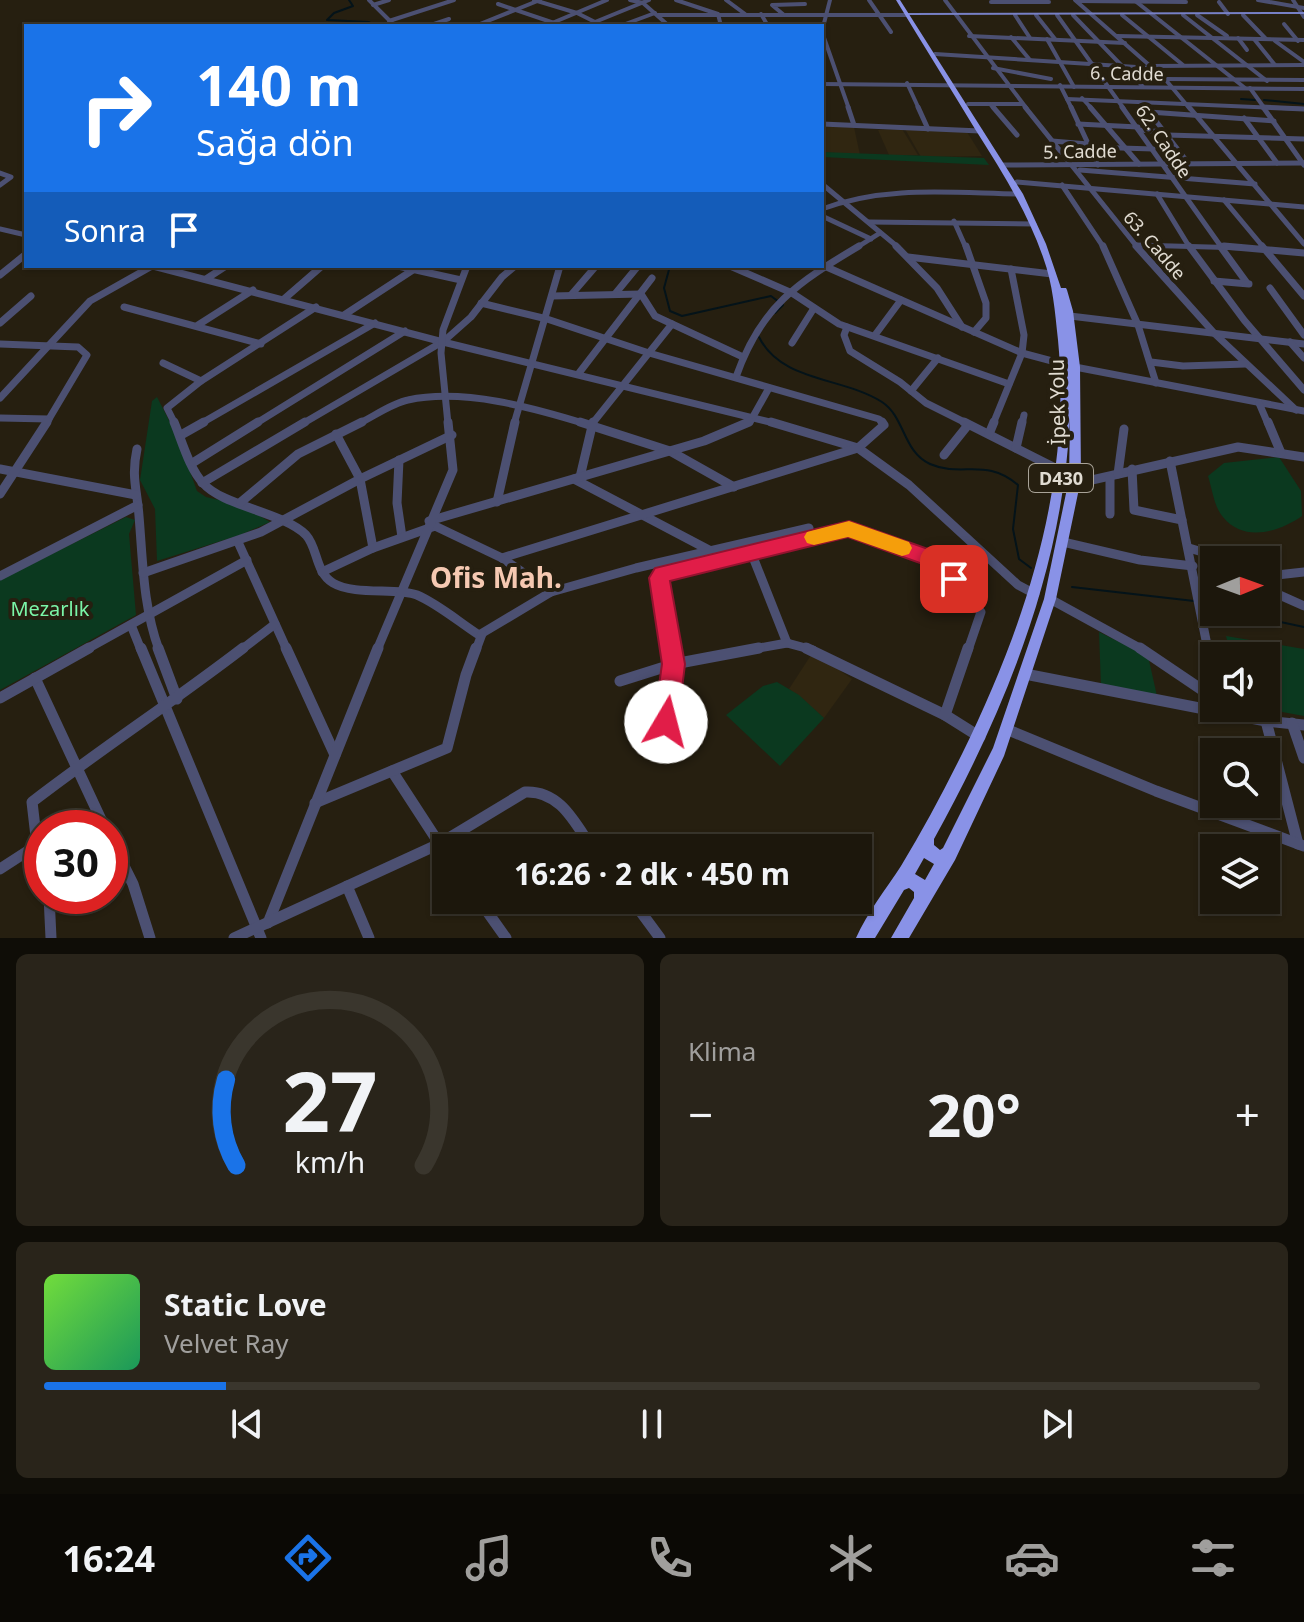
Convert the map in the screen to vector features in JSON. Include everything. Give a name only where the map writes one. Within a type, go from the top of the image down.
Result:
[{"type":"highway","name":"D430","points":[[865,938],[902,883],[980,737],[1035,594],[1062,472],[1072,366],[1058,293],[1018,188],[900,0]]},
{"type":"highway","name":"D430","points":[[910,15],[1004,165]]},
{"type":"highway","name":"İpek Yolu","points":[[900,938],[949,854],[1006,729],[1050,599],[1075,479],[1070,316],[1047,238],[1018,188]]},
{"type":"highway","points":[[926,837],[926,847],[932,856],[942,859],[949,854]]},
{"type":"highway","points":[[902,883],[909,880],[917,883],[922,892],[922,901]]},
{"type":"main road","points":[[910,15],[1303,13]]},
{"type":"main road","points":[[955,14],[1303,13]]},
{"type":"street","points":[[371,2],[389,0]]},
{"type":"street","points":[[389,21],[454,0]]},
{"type":"street","points":[[480,24],[538,0],[599,24]]},
{"type":"street","points":[[550,24],[607,0]]},
{"type":"street","points":[[630,0],[641,3],[667,24]]},
{"type":"street","points":[[595,22],[649,0]]},
{"type":"street","points":[[676,0],[718,14]]},
{"type":"street","points":[[726,0],[745,14]]},
{"type":"street","points":[[824,24],[830,0]]},
{"type":"street","points":[[869,0],[891,32]]},
{"type":"street","name":"63. Cadde","points":[[945,0],[993,68],[1136,245],[1215,334],[1300,411]]},
{"type":"street","points":[[1258,0],[1295,7],[1303,13]]},
{"type":"street","points":[[1293,0],[1295,7]]},
{"type":"street","points":[[990,1],[1048,1]]},
{"type":"street","points":[[990,1],[1002,13]]},
{"type":"street","name":"62. Cadde","points":[[1048,1],[1060,14],[1218,245],[1249,284],[1214,281]]},
{"type":"street","points":[[1075,1],[1185,1],[1196,14],[1228,37]]},
{"type":"street","points":[[1075,1],[1165,79],[1304,244]]},
{"type":"street","points":[[1134,1],[1248,88],[1266,106],[1304,164]]},
{"type":"street","points":[[371,2],[393,24]]},
{"type":"street","points":[[784,15],[782,10],[772,5],[806,2],[802,15]]},
{"type":"street","points":[[1219,2],[1228,14]]},
{"type":"street","points":[[498,4],[560,24]]},
{"type":"street","points":[[626,24],[657,14],[910,15]]},
{"type":"street","points":[[718,14],[720,24]]},
{"type":"street","points":[[761,14],[767,24]]},
{"type":"street","points":[[1015,15],[1030,38]]},
{"type":"street","points":[[1036,15],[1055,39]]},
{"type":"street","points":[[1073,15],[1143,87]]},
{"type":"street","points":[[1122,15],[1183,65]]},
{"type":"street","points":[[1183,15],[1250,65],[1273,88]]},
{"type":"street","points":[[1243,15],[1266,40]]},
{"type":"street","points":[[434,24],[449,19]]},
{"type":"street","points":[[1284,24],[1301,40]]},
{"type":"street","points":[[969,36],[1125,43]]},
{"type":"street","points":[[1117,36],[1301,40]]},
{"type":"street","points":[[1011,37],[1030,60]]},
{"type":"street","points":[[824,38],[854,125]]},
{"type":"street","points":[[1238,38],[1247,50]]},
{"type":"street","points":[[1047,39],[1072,86],[1139,164]]},
{"type":"street","points":[[1254,39],[1275,65]]},
{"type":"street","points":[[1274,41],[1304,64]]},
{"type":"street","points":[[935,54],[1096,67],[1304,64]]},
{"type":"street","points":[[824,59],[833,59]]},
{"type":"street","points":[[993,68],[1051,79]]},
{"type":"street","points":[[1165,79],[1304,80]]},
{"type":"street","points":[[907,83],[928,129]]},
{"type":"street","name":"6. Cadde","points":[[824,84],[1303,90]]},
{"type":"street","points":[[1060,85],[1098,165]]},
{"type":"street","points":[[1219,88],[1277,163]]},
{"type":"street","points":[[1067,99],[1304,109]]},
{"type":"street","points":[[1141,102],[1207,180]]},
{"type":"street","points":[[968,104],[1022,104]]},
{"type":"street","points":[[990,104],[1017,135]]},
{"type":"street","points":[[1295,108],[1304,119]]},
{"type":"street","points":[[1149,112],[1274,121]]},
{"type":"street","points":[[824,124],[980,131]]},
{"type":"street","points":[[1078,124],[1139,128],[1166,134],[1304,139]]},
{"type":"street","points":[[1052,141],[1153,149]]},
{"type":"street","name":"5. Cadde","points":[[1004,165],[1304,164]]},
{"type":"street","points":[[1073,167],[1255,184]]},
{"type":"street","points":[[0,173],[11,177],[0,185]]},
{"type":"street","points":[[1062,185],[1101,240],[1138,325],[1156,383]]},
{"type":"street","points":[[824,208],[844,199],[876,194],[1062,185],[1304,207]]},
{"type":"street","points":[[824,188],[844,199],[907,257],[943,298],[962,327]]},
{"type":"street","points":[[1157,194],[1185,244],[1259,339],[1304,390]]},
{"type":"street","points":[[1224,200],[1304,296]]},
{"type":"street","points":[[824,217],[871,239]]},
{"type":"street","points":[[954,221],[974,264],[987,310],[986,318],[974,332]]},
{"type":"street","points":[[869,222],[1034,224]]},
{"type":"street","points":[[0,229],[24,235]]},
{"type":"street","points":[[824,266],[880,233]]},
{"type":"street","points":[[1136,245],[1218,245],[1304,253]]},
{"type":"street","points":[[0,275],[24,256]]},
{"type":"street","points":[[907,257],[1052,274]]},
{"type":"street","points":[[824,266],[1022,353],[1072,366],[1300,411]]},
{"type":"street","points":[[0,398],[90,301],[149,268]]},
{"type":"street","points":[[161,268],[443,342],[753,417],[858,448],[909,485],[1018,585],[1035,594]]},
{"type":"street","points":[[174,271],[179,268]]},
{"type":"street","points":[[206,279],[223,268]]},
{"type":"street","points":[[284,299],[320,268]]},
{"type":"street","points":[[344,315],[416,268],[461,280]]},
{"type":"street","points":[[262,930],[428,524],[451,479],[452,435],[441,353],[443,330],[466,268]]},
{"type":"street","points":[[202,483],[308,419],[383,380],[434,344],[443,342],[513,268]]},
{"type":"street","points":[[497,502],[519,403],[547,319],[559,268]]},
{"type":"street","points":[[571,295],[594,268]]},
{"type":"street","points":[[615,294],[636,268]]},
{"type":"street","points":[[735,268],[792,293],[847,327],[1009,384]]},
{"type":"street","points":[[736,377],[752,335],[773,307],[822,268]]},
{"type":"street","points":[[989,434],[1022,353],[1024,335],[1011,269]]},
{"type":"street","points":[[579,373],[652,278]]},
{"type":"street","points":[[1270,288],[1304,335]]},
{"type":"street","points":[[198,325],[253,290]]},
{"type":"street","points":[[552,296],[641,294]]},
{"type":"street","points":[[641,294],[655,316],[743,357]]},
{"type":"street","points":[[0,323],[31,296]]},
{"type":"street","points":[[875,335],[901,300]]},
{"type":"street","points":[[481,303],[547,319],[649,353],[879,419],[884,425],[858,448],[502,558]]},
{"type":"street","points":[[124,307],[261,344]]},
{"type":"street","points":[[316,307],[168,405],[202,483],[221,497],[241,502],[308,537],[322,572],[333,583],[348,589],[415,594],[482,634]]},
{"type":"street","points":[[792,343],[814,308]]},
{"type":"street","points":[[1070,316],[1304,344]]},
{"type":"street","points":[[181,435],[314,361],[375,323]]},
{"type":"street","points":[[577,478],[591,425],[672,324]]},
{"type":"street","points":[[847,327],[844,335],[850,351],[926,403],[1075,479],[1092,482],[1132,469],[1238,447],[1304,457]]},
{"type":"street","points":[[194,462],[405,331]]},
{"type":"street","points":[[1290,342],[1304,358]]},
{"type":"street","points":[[0,344],[78,347],[87,355],[18,471],[0,494]]},
{"type":"street","points":[[911,391],[938,358]]},
{"type":"street","points":[[1151,362],[1183,366],[1246,364]]},
{"type":"street","points":[[163,363],[201,381]]},
{"type":"street","points":[[322,572],[428,524],[670,451],[750,422],[769,388]]},
{"type":"street","points":[[241,502],[289,460],[336,434],[407,400],[445,398],[519,403],[591,425],[670,451],[734,487]]},
{"type":"street","points":[[1259,403],[1281,453]]},
{"type":"street","points":[[1016,448],[1024,415]]},
{"type":"street","points":[[0,418],[49,419]]},
{"type":"street","points":[[944,455],[968,425]]},
{"type":"street","points":[[1110,514],[1124,429]]},
{"type":"street","points":[[336,434],[360,479],[373,548]]},
{"type":"street","points":[[143,573],[238,542],[452,435]]},
{"type":"street","points":[[137,449],[132,473],[147,617],[177,699]]},
{"type":"street","points":[[399,460],[397,503],[402,537]]},
{"type":"street","points":[[1170,461],[1200,596]]},
{"type":"street","points":[[0,469],[137,500]]},
{"type":"street","points":[[1132,469],[1134,510],[1182,520]]},
{"type":"street","points":[[577,478],[709,550]]},
{"type":"street","points":[[0,576],[137,500]]},
{"type":"street","points":[[428,524],[502,558],[551,592]]},
{"type":"street","points":[[315,803],[447,748],[466,675],[482,634],[530,602],[551,592],[709,550],[809,528]]},
{"type":"street","points":[[662,751],[674,664],[660,578],[662,574],[849,529],[941,562],[981,612],[945,715]]},
{"type":"street","points":[[238,542],[335,755]]},
{"type":"street","points":[[1063,542],[1140,560],[1193,566]]},
{"type":"street","points":[[1189,548],[1200,551]]},
{"type":"street","points":[[751,552],[787,643]]},
{"type":"street","points":[[0,698],[247,560]]},
{"type":"street","points":[[1280,575],[1304,572]]},
{"type":"street","points":[[1280,595],[1304,606]]},
{"type":"street","points":[[1050,599],[1150,654],[1200,688]]},
{"type":"street","points":[[33,810],[32,802],[76,768],[164,709],[275,624]]},
{"type":"street","points":[[131,625],[164,709],[262,930]]},
{"type":"street","points":[[620,681],[674,664],[787,643],[816,651],[945,715],[980,737]]},
{"type":"street","points":[[1025,674],[1200,707]]},
{"type":"street","points":[[35,678],[96,810]]},
{"type":"street","points":[[1266,722],[1301,845]]},
{"type":"street","points":[[1277,722],[1298,724],[1304,758]]},
{"type":"street","points":[[1006,729],[1156,791],[1301,845]]},
{"type":"street","points":[[392,771],[432,834]]},
{"type":"street","points":[[461,834],[487,813],[525,792],[537,789],[552,795],[581,834]]},
{"type":"street","points":[[234,938],[262,930],[347,886],[432,853]]},
{"type":"street","points":[[0,869],[24,857]]},
{"type":"street","points":[[128,874],[150,938]]},
{"type":"street","points":[[347,886],[369,938]]},
{"type":"street","points":[[48,935],[49,914]]},
{"type":"street","points":[[487,914],[499,935]]},
{"type":"street","points":[[642,914],[660,938]]},
{"type":"shaded area","points":[[824,126],[854,127],[860,155],[824,152]]},
{"type":"shaded area","points":[[902,129],[918,155],[889,155],[878,130]]},
{"type":"shaded area","points":[[905,129],[967,132],[982,156],[921,157]]},
{"type":"shaded area","points":[[813,652],[852,679],[824,718],[789,689]]},
{"type":"green space","points":[[824,152],[984,158],[989,165],[824,157]]},
{"type":"green space","points":[[157,397],[178,438],[197,491],[206,497],[241,505],[270,522],[240,535],[157,561],[155,509],[140,480],[152,401]]},
{"type":"green space","points":[[1279,457],[1301,491],[1302,516],[1283,527],[1262,532],[1241,530],[1231,525],[1217,508],[1208,476],[1224,463]]},
{"type":"green space","name":"Mezarlık","points":[[126,517],[135,520],[129,534],[136,615],[0,690],[0,580]]},
{"type":"green space","points":[[1099,632],[1148,656],[1157,696],[1101,686]]},
{"type":"green space","points":[[1226,636],[1262,642],[1228,642]]},
{"type":"green space","points":[[1280,645],[1304,649],[1304,716],[1280,712]]},
{"type":"green space","points":[[777,682],[799,695],[824,718],[780,766],[726,715],[763,686]]},
{"type":"waterway","points":[[349,0],[353,6],[334,13],[327,20],[372,24]]},
{"type":"waterway","points":[[1241,99],[1255,100]]},
{"type":"waterway","points":[[1264,100],[1304,104]]},
{"type":"waterway","points":[[669,268],[664,288],[670,311],[682,316],[771,296],[783,305],[775,313]]},
{"type":"waterway","points":[[759,337],[769,352],[782,363],[866,394],[890,408],[921,459],[942,468],[995,472],[1018,485],[1013,529],[1019,559],[1031,568]]},
{"type":"waterway","points":[[1072,587],[1194,601]]},
{"type":"waterway","points":[[1280,622],[1304,627]]},
{"type":"slow traffic","points":[[814,537],[849,529],[902,548]]},
{"type":"district","name":"Ofis Mah.","points":[[496,577]]},
{"type":"route","points":[[666,722],[674,664],[660,578],[662,574],[849,529],[941,562],[954,579]]}]
